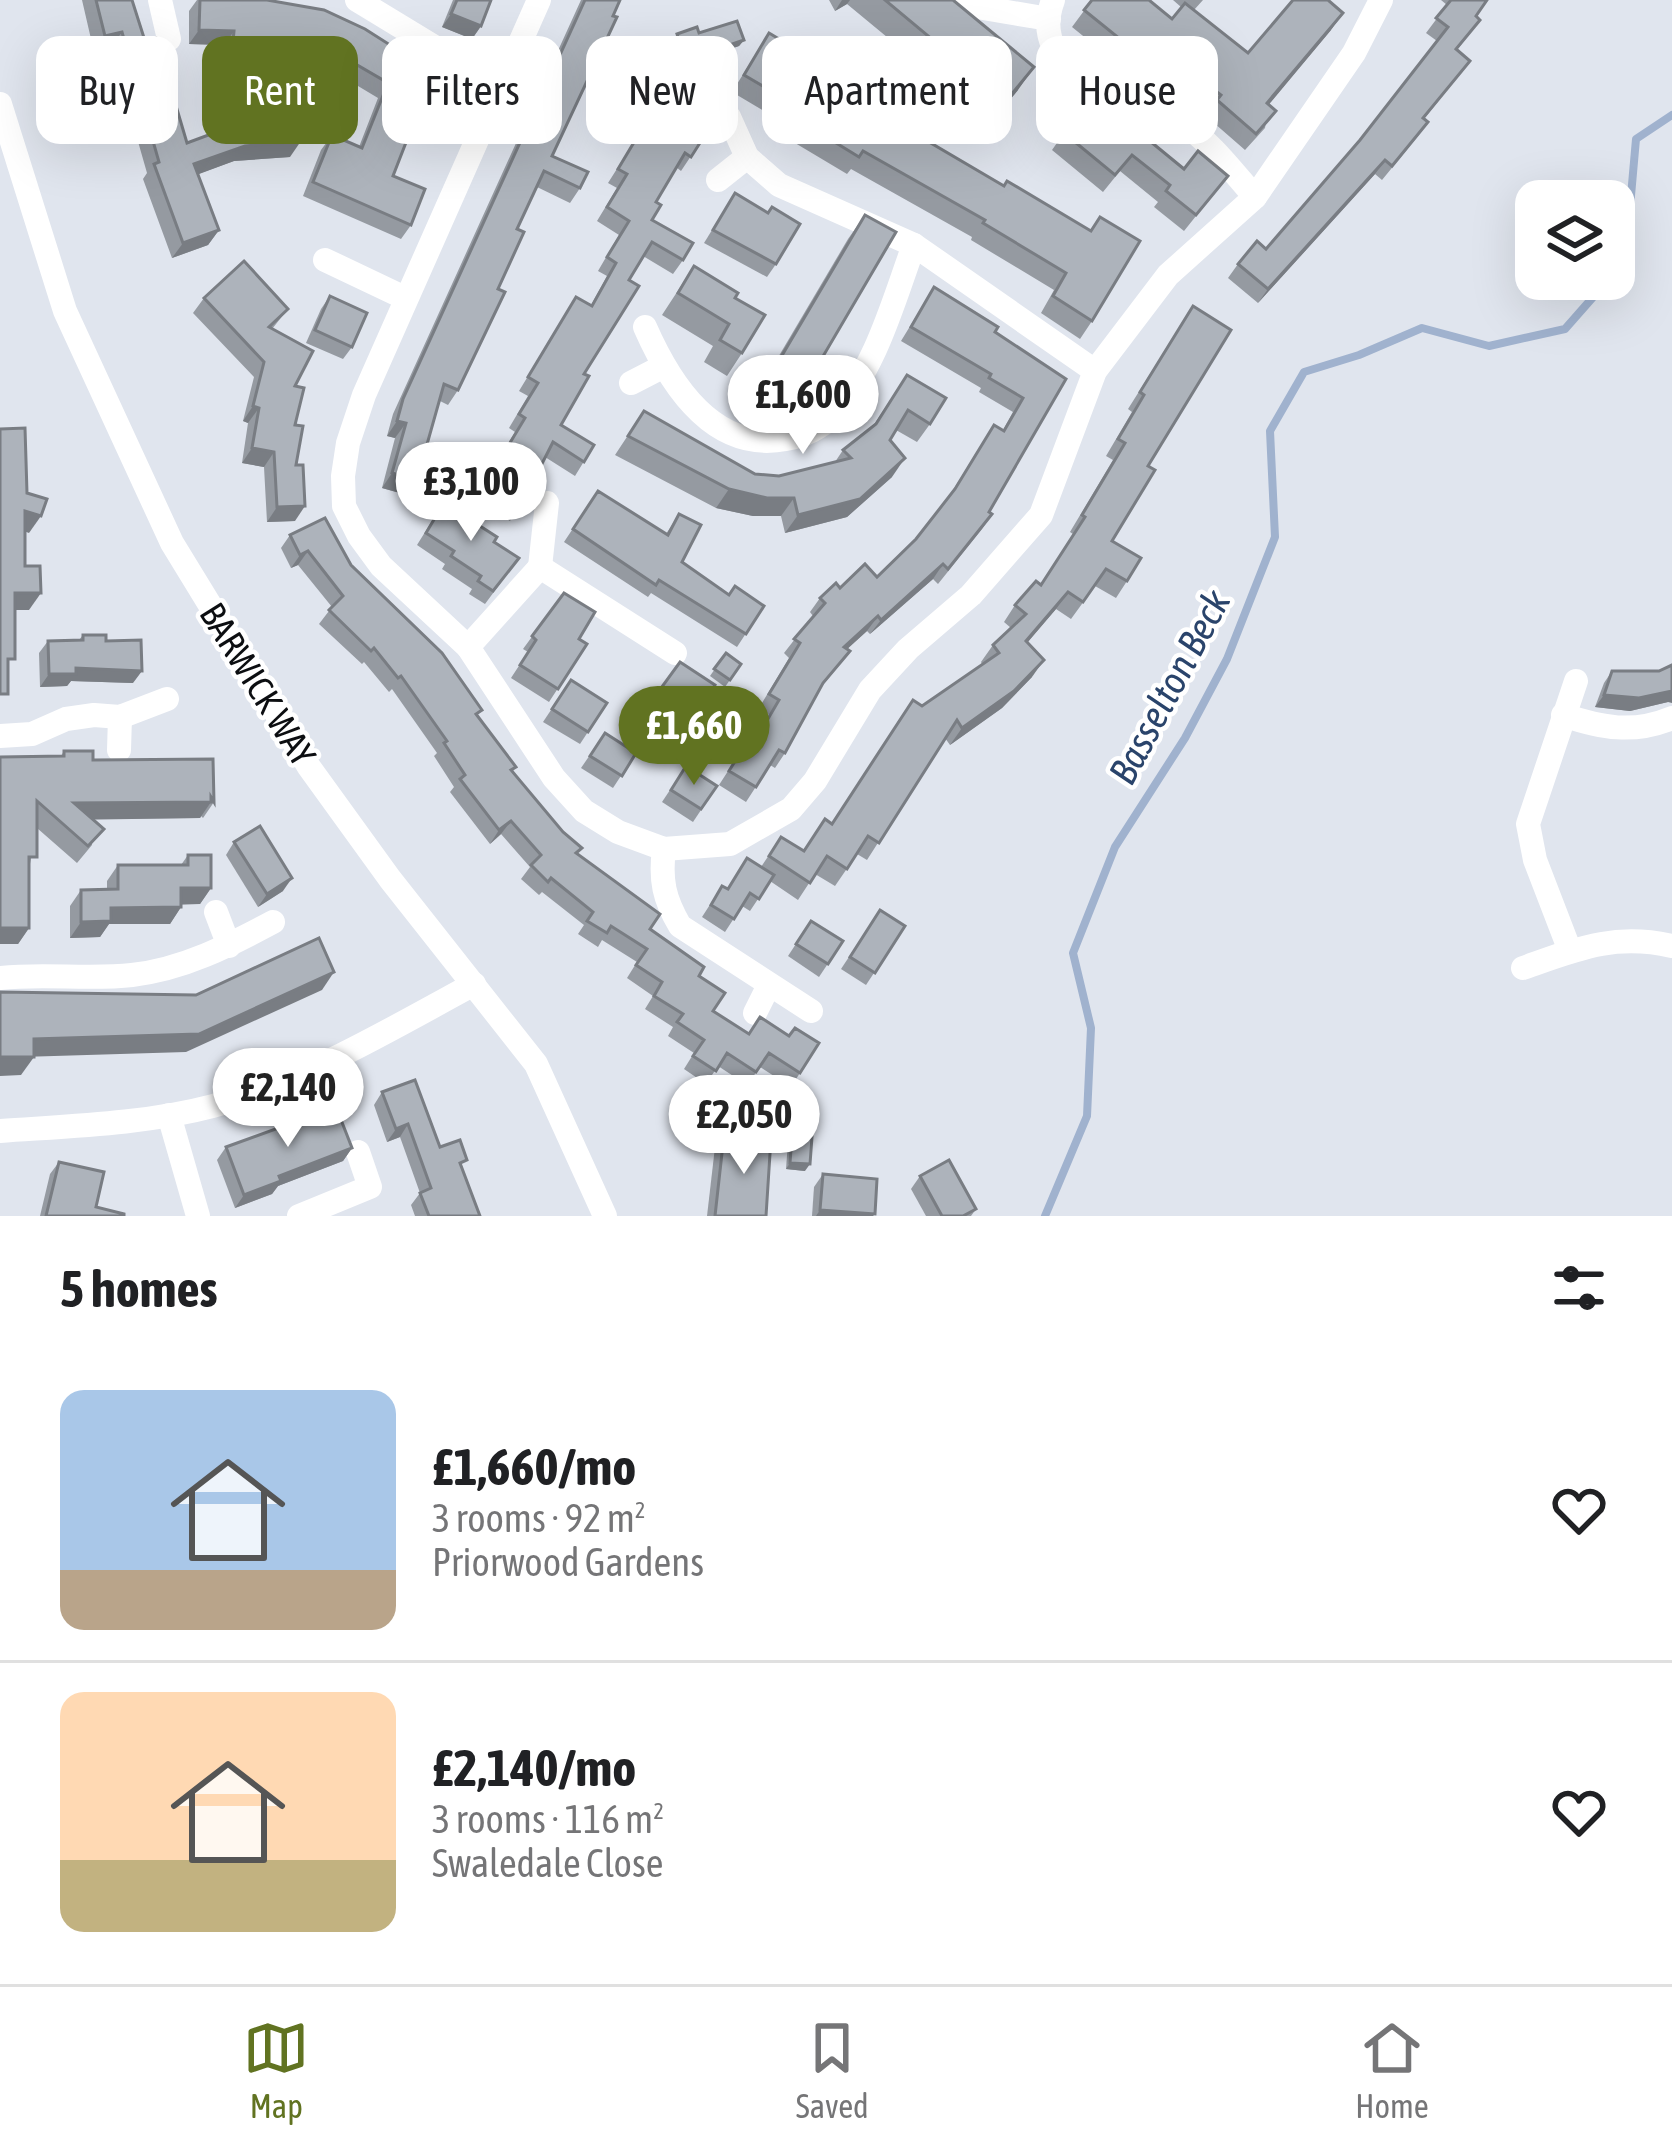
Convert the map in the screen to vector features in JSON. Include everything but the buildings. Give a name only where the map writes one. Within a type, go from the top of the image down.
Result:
[{"type":"street","points":[[160,0],[168,36]]},
{"type":"street","points":[[357,0],[416,36]]},
{"type":"street","points":[[523,36],[539,0]]},
{"type":"street","points":[[959,0],[971,6],[1051,10],[1049,32],[1071,68],[1088,82],[1182,123],[1255,197]]},
{"type":"street","points":[[474,144],[364,394],[348,443],[344,506],[358,536],[381,566],[468,646],[554,778],[584,811],[618,832],[664,849],[730,844],[791,809],[814,781],[870,690],[908,649],[971,595],[1041,515],[1095,371],[1168,275],[1255,197],[1354,53],[1381,0]]},
{"type":"street","name":"BARWICK WAY","points":[[0,104],[65,311],[172,543],[308,767],[536,1064],[605,1216]]},
{"type":"street","points":[[738,138],[747,158],[779,185],[914,245],[1095,371]]},
{"type":"street","points":[[718,180],[747,158]]},
{"type":"street","points":[[645,327],[662,367],[712,423],[748,440],[804,435],[833,416],[874,352],[914,245]]},
{"type":"street","points":[[325,260],[405,298]]},
{"type":"street","points":[[631,383],[662,367]]},
{"type":"street","points":[[468,646],[540,567],[548,503]]},
{"type":"street","points":[[540,567],[675,652]]},
{"type":"street","points":[[1570,951],[1535,860],[1528,824],[1576,681]]},
{"type":"street","points":[[0,736],[32,734],[66,719],[120,717],[167,699]]},
{"type":"street","points":[[1563,715],[1622,730],[1649,728],[1672,718]]},
{"type":"street","points":[[119,750],[120,717]]},
{"type":"street","points":[[664,849],[661,878],[667,904],[680,926],[811,1011]]},
{"type":"street","points":[[216,912],[229,946]]},
{"type":"street","points":[[0,978],[130,975],[177,966],[273,922]]},
{"type":"street","points":[[1523,968],[1622,939],[1672,946]]},
{"type":"street","points":[[0,1131],[212,1106],[291,1079],[474,984]]},
{"type":"street","points":[[755,1013],[768,987]]},
{"type":"street","points":[[169,1114],[198,1216]]},
{"type":"street","points":[[358,1152],[381,1214]]},
{"type":"street","points":[[299,1216],[370,1187]]},
{"type":"waterway","name":"Basselton Beck","points":[[1632,180],[1636,139],[1672,115]]},
{"type":"waterway","name":"Basselton Beck","points":[[1045,1216],[1087,1116],[1091,1028],[1073,953],[1115,847],[1185,738],[1227,659],[1275,537],[1270,431],[1304,372],[1422,328],[1489,346],[1565,329],[1591,300]]}]
